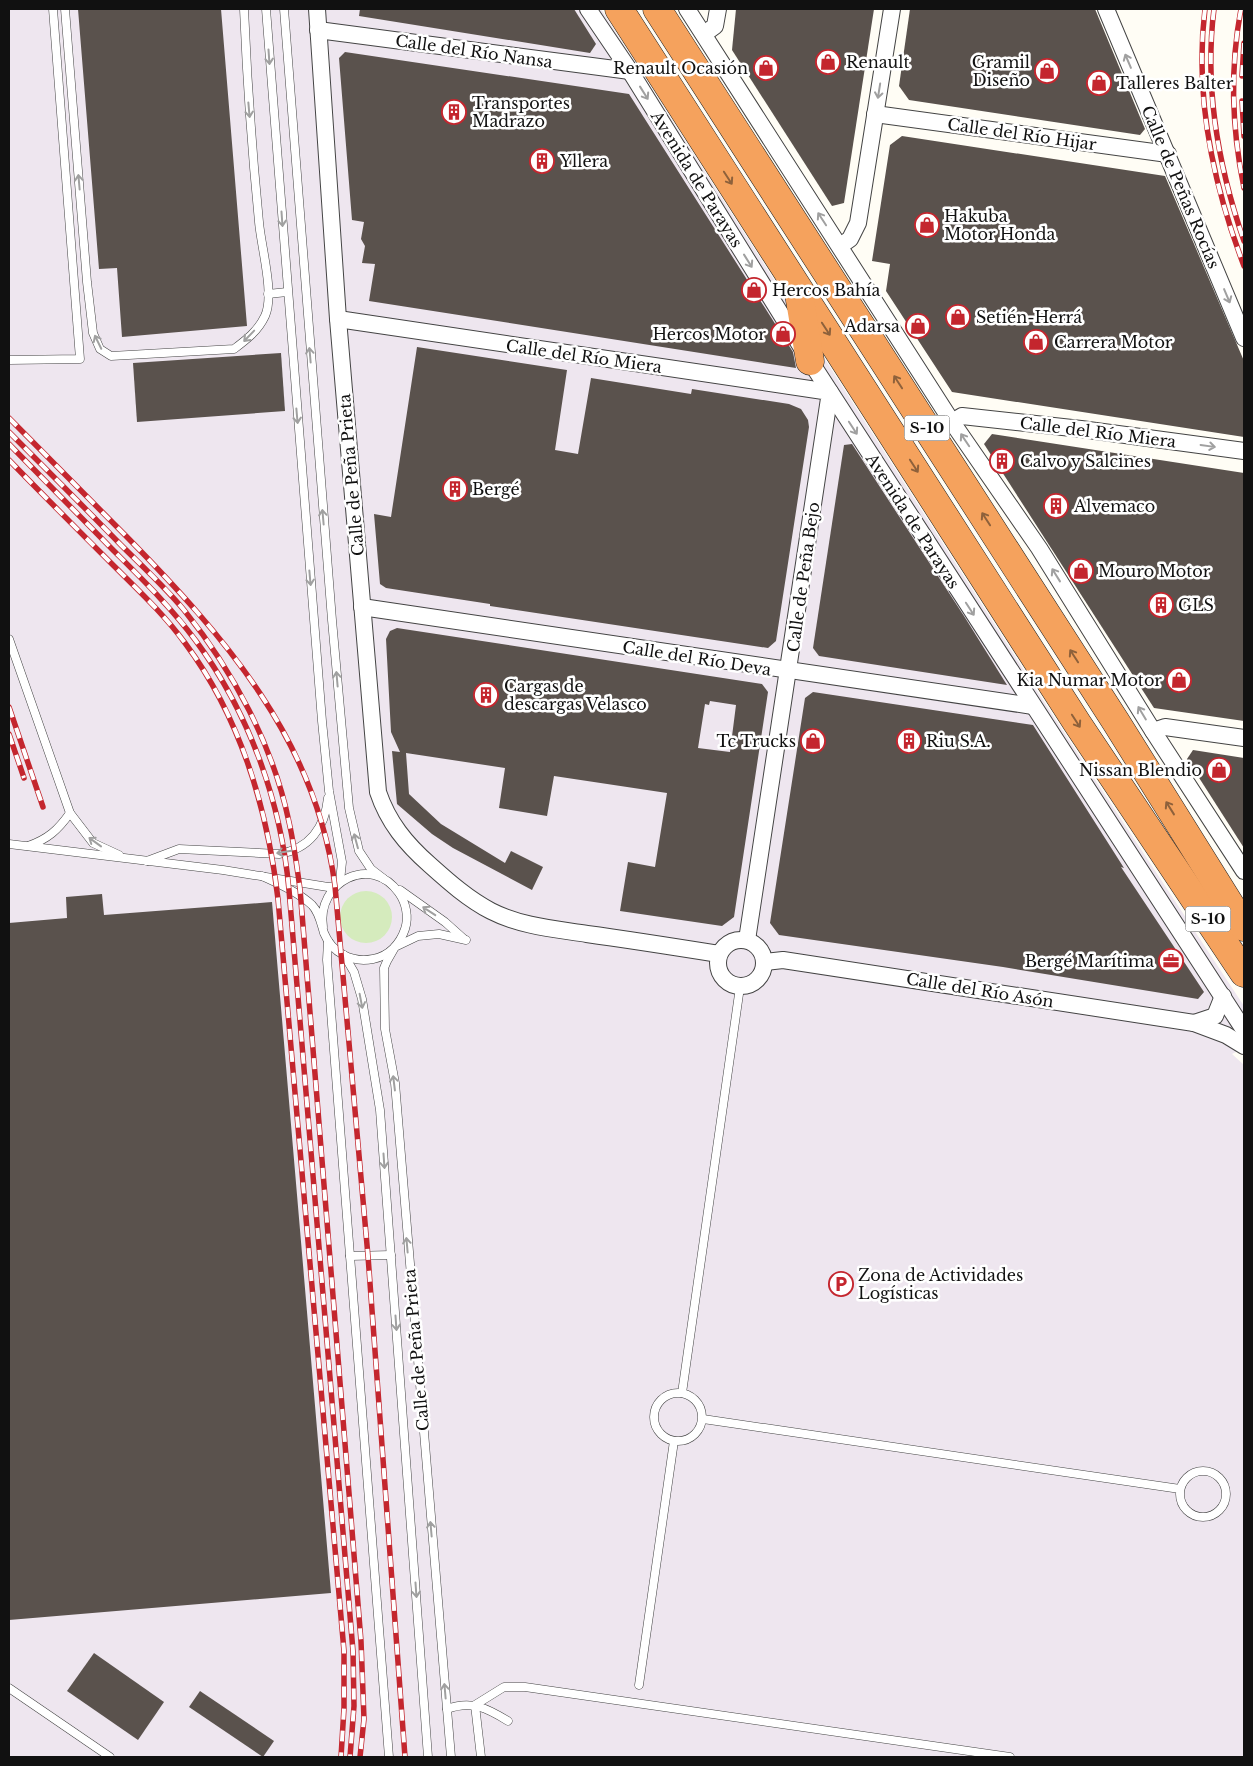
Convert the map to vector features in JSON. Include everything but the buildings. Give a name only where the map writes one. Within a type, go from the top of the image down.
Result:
[{"type":"highway","name":"S-10","points":[[620,9],[1078,723],[1244,973]]},
{"type":"highway","name":"S-10","points":[[657,9],[1116,722],[1244,927]]},
{"type":"highway","points":[[797,283],[810,361]]},
{"type":"highway","points":[[1196,849],[1244,912]]},
{"type":"highway","points":[[1171,865],[1234,992]]},
{"type":"street","name":"Calle de Peña Prieta","points":[[317,9],[338,319],[378,792],[384,811],[394,828],[422,858],[474,901],[508,918],[530,924],[719,954]]},
{"type":"street","name":"Avenida de Parayas","points":[[588,9],[630,71],[810,361],[1033,706],[1234,992],[1244,1030]]},
{"type":"street","points":[[687,9],[952,422],[1039,548],[1153,731],[1244,871]]},
{"type":"street","points":[[704,34],[715,26],[718,9]]},
{"type":"street","points":[[840,246],[850,239],[858,222],[892,9]]},
{"type":"street","name":"Calle de Peñas Rocías","points":[[1106,9],[1244,338]]},
{"type":"street","name":"Calle del Río Nansa","points":[[318,30],[630,71]]},
{"type":"street","name":"Calle del Río Hijar","points":[[875,114],[1168,154]]},
{"type":"street","name":"Calle del Río Miera","points":[[338,319],[830,392]]},
{"type":"street","name":"Calle de Peña Bejo","points":[[748,940],[830,392]]},
{"type":"street","name":"Calle del Río Miera","points":[[952,422],[962,416],[1081,429],[1244,451]]},
{"type":"street","name":"Calle del Río Deva","points":[[362,606],[789,672],[1033,706]]},
{"type":"street","points":[[1153,731],[1165,727],[1244,738]]},
{"type":"street","points":[[736,940],[748,940],[760,949],[765,962],[762,974],[756,981],[740,987],[731,984],[722,977],[718,969],[719,954],[728,943],[736,940]]},
{"type":"street","name":"Calle del Río Asón","points":[[765,962],[782,960],[1194,1023],[1226,1036],[1244,1046]]},
{"type":"street","points":[[1194,1023],[1215,1016],[1234,992]]},
{"type":"lane","points":[[9,360],[80,359],[53,9]]},
{"type":"lane","points":[[65,9],[87,282],[93,334],[100,349],[112,356],[234,349],[249,338],[265,316],[268,294],[256,186],[247,78],[244,9]]},
{"type":"lane","points":[[266,9],[287,292],[329,791],[342,862],[341,876],[322,910],[322,928]]},
{"type":"lane","name":"Calle de Peña Prieta","points":[[284,9],[330,600],[349,808],[359,851],[371,869],[384,879]]},
{"type":"lane","points":[[268,294],[287,292]]},
{"type":"lane","points":[[9,639],[70,813],[94,843],[130,860]]},
{"type":"lane","points":[[145,862],[179,849],[279,854],[298,849],[310,841],[319,830],[326,812],[329,791]]},
{"type":"lane","points":[[26,846],[44,840],[59,829],[70,813]]},
{"type":"lane","points":[[9,844],[262,876],[328,887],[360,875],[384,879],[445,922],[466,940],[432,934],[418,936],[377,958],[355,959],[344,955],[328,941],[316,910],[311,904],[262,876]]},
{"type":"lane","points":[[391,884],[405,903],[407,915],[406,926],[396,947]]},
{"type":"lane","points":[[328,941],[327,960],[389,1757]]},
{"type":"lane","name":"Calle de Peña Prieta","points":[[396,947],[384,968],[386,1029],[395,1083],[451,1757]]},
{"type":"lane","name":"Calle de Peña Prieta","points":[[344,955],[354,972],[362,999],[380,1110],[428,1757]]},
{"type":"lane","points":[[682,1392],[740,987]]},
{"type":"lane","points":[[350,1256],[391,1255]]},
{"type":"lane","points":[[682,1392],[697,1401],[701,1408],[703,1419],[695,1435],[688,1440],[674,1441],[664,1437],[657,1429],[654,1421],[655,1410],[666,1396],[682,1392]]},
{"type":"lane","points":[[703,1419],[1180,1489]]},
{"type":"lane","points":[[639,1685],[674,1441]]},
{"type":"lane","points":[[1200,1470],[1208,1470],[1221,1479],[1225,1485],[1226,1501],[1216,1513],[1201,1517],[1187,1511],[1180,1497],[1180,1489],[1187,1476],[1200,1470]]},
{"type":"lane","points":[[475,1705],[504,1687],[525,1687],[1010,1757]]},
{"type":"lane","points":[[9,1688],[110,1757]]},
{"type":"lane","points":[[447,1709],[460,1704],[475,1705],[490,1710],[508,1721]]},
{"type":"lane","points":[[475,1705],[481,1757]]},
{"type":"shaded area","points":[[9,9],[601,9],[1052,714],[1244,1006],[1244,1048],[1232,1054],[1244,1065],[1244,1757],[9,1757]]},
{"type":"green space","points":[[361,891],[371,891],[385,898],[392,912],[392,922],[385,936],[371,943],[361,943],[351,939],[344,932],[340,922],[340,912],[344,902],[351,895]]},
{"type":"railway","points":[[1205,9],[1202,75],[1209,140],[1223,204],[1244,266]]},
{"type":"railway","points":[[1214,9],[1211,39],[1212,98],[1220,156],[1244,241]]},
{"type":"railway","points":[[1241,9],[1235,53],[1234,98],[1237,144],[1244,188]]},
{"type":"railway","points":[[1242,76],[1244,43]]},
{"type":"railway","points":[[1242,101],[1244,136]]},
{"type":"railway","points":[[9,418],[163,574],[231,653],[260,694],[287,738],[308,784],[325,833],[335,886],[368,1256],[405,1757]]},
{"type":"railway","points":[[9,432],[161,585],[202,633],[235,684],[249,710],[262,737],[282,793],[289,822],[300,889],[361,1641],[364,1719],[360,1757]]},
{"type":"railway","points":[[9,444],[156,593],[196,641],[215,669],[247,728],[270,791],[279,824],[289,890],[353,1651],[354,1706],[350,1757]]},
{"type":"railway","points":[[9,460],[149,601],[185,643],[205,672],[222,702],[236,733],[259,797],[267,831],[278,899],[344,1651],[344,1708],[341,1757]]},
{"type":"railway","points":[[9,707],[43,807]]},
{"type":"railway","points":[[9,734],[24,778]]},
{"type":"place","name":"Renault","points":[[828,62]]},
{"type":"place","name":"Renault Ocasión","points":[[766,68]]},
{"type":"place","name":"Gramil Diseño","points":[[1047,71]]},
{"type":"place","name":"Talleres Balter","points":[[1099,83]]},
{"type":"place","name":"Transportes Madrazo","points":[[454,112]]},
{"type":"place","name":"Yllera","points":[[542,161]]},
{"type":"place","name":"Hakuba Motor Honda","points":[[927,225]]},
{"type":"place","name":"Hercos Bahía","points":[[754,290]]},
{"type":"place","name":"Setién-Herrá","points":[[958,317]]},
{"type":"place","name":"Adarsa","points":[[918,326]]},
{"type":"place","name":"Hercos Motor","points":[[783,334]]},
{"type":"place","name":"Carrera Motor","points":[[1036,342]]},
{"type":"place","name":"Calvo y Salcines","points":[[1002,461]]},
{"type":"place","name":"Bergé","points":[[455,489]]},
{"type":"place","name":"Alvemaco","points":[[1056,506]]},
{"type":"place","name":"Mouro Motor","points":[[1081,571]]},
{"type":"place","name":"GLS","points":[[1161,605]]},
{"type":"place","name":"Kia Numar Motor","points":[[1179,680]]},
{"type":"place","name":"Cargas de descargas Velasco","points":[[486,695]]},
{"type":"place","name":"Tc Trucks","points":[[813,741]]},
{"type":"place","name":"Riu S.A.","points":[[909,741]]},
{"type":"place","name":"Nissan Blendio","points":[[1219,770]]},
{"type":"place","name":"Bergé Marítima","points":[[1171,961]]},
{"type":"place","name":"Zona de Actividades Logísticas","points":[[841,1284]]}]
